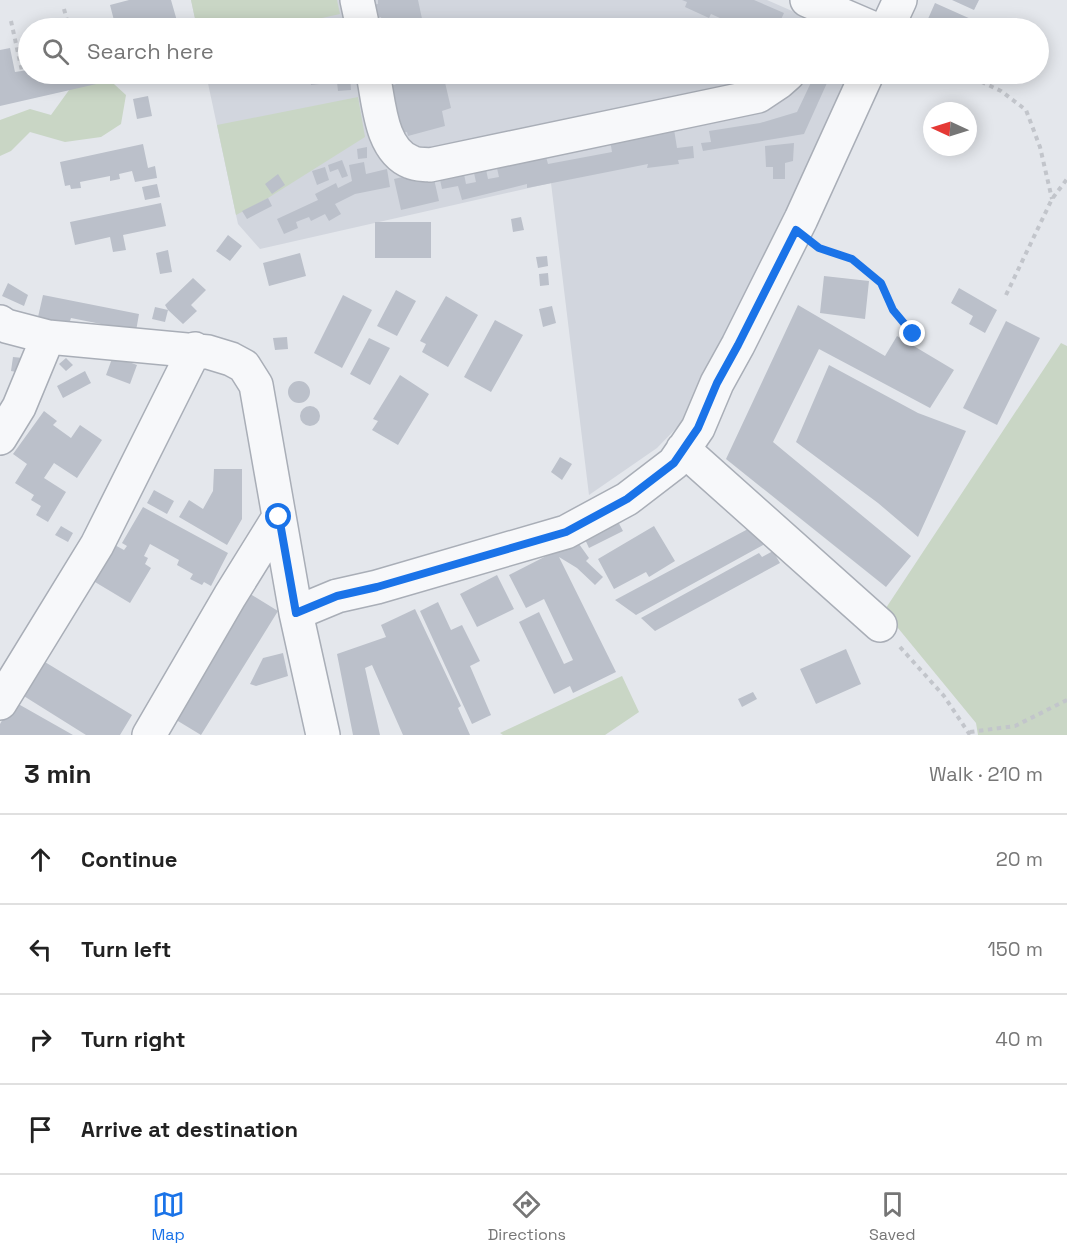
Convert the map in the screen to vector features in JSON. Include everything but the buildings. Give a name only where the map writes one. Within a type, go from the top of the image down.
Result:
[{"type":"street","points":[[357,0],[361,18]]},
{"type":"street","points":[[892,18],[900,0]]},
{"type":"street","points":[[817,12],[838,18]]},
{"type":"street","points":[[375,84],[383,124],[390,141],[399,154],[412,163],[430,165],[758,96],[776,84]]},
{"type":"street","points":[[296,613],[337,596],[377,587],[566,532],[627,499],[674,463],[698,428],[717,383],[796,230],[862,84]]},
{"type":"street","points":[[0,322],[6,326],[48,337],[195,349],[231,359],[244,366],[256,386],[296,613],[320,733]]},
{"type":"street","points":[[0,438],[19,407],[48,337]]},
{"type":"street","points":[[0,703],[97,545],[195,349]]},
{"type":"street","points":[[683,449],[880,625]]},
{"type":"street","points":[[150,735],[230,596],[279,517]]},
{"type":"path","points":[[64,9],[66,18]]},
{"type":"path","points":[[11,21],[18,53]]},
{"type":"path","points":[[986,84],[1001,91],[1026,110],[1040,147],[1052,199]]},
{"type":"path","points":[[1006,294],[1052,199],[1067,179]]},
{"type":"path","points":[[796,230],[819,248],[852,259],[881,283],[893,310],[913,334]]},
{"type":"path","points":[[880,625],[944,696],[970,733],[1015,726],[1067,700]]},
{"type":"shaded area","points":[[191,0],[767,0],[808,18],[195,18]]},
{"type":"shaded area","points":[[208,84],[845,84],[807,169],[686,418],[657,448],[589,495],[551,183],[260,249],[238,224]]},
{"type":"green space","points":[[191,0],[337,0],[340,14],[322,18],[195,18]]},
{"type":"green space","points":[[73,84],[114,84],[126,95],[121,124],[101,137],[65,142],[30,132],[11,151],[0,156],[0,120],[30,109],[51,115]]},
{"type":"green space","points":[[358,97],[365,137],[268,198],[236,215],[217,125]]},
{"type":"green space","points":[[1061,343],[1067,346],[1067,735],[978,735],[976,723],[884,611]]},
{"type":"green space","points":[[622,676],[639,712],[605,735],[503,735],[500,733]]},
{"type":"route","points":[[279,517],[296,613],[337,596],[377,587],[566,532],[627,499],[674,463],[698,428],[717,383],[796,230],[819,248],[852,259],[881,283],[893,310],[913,334]]}]
